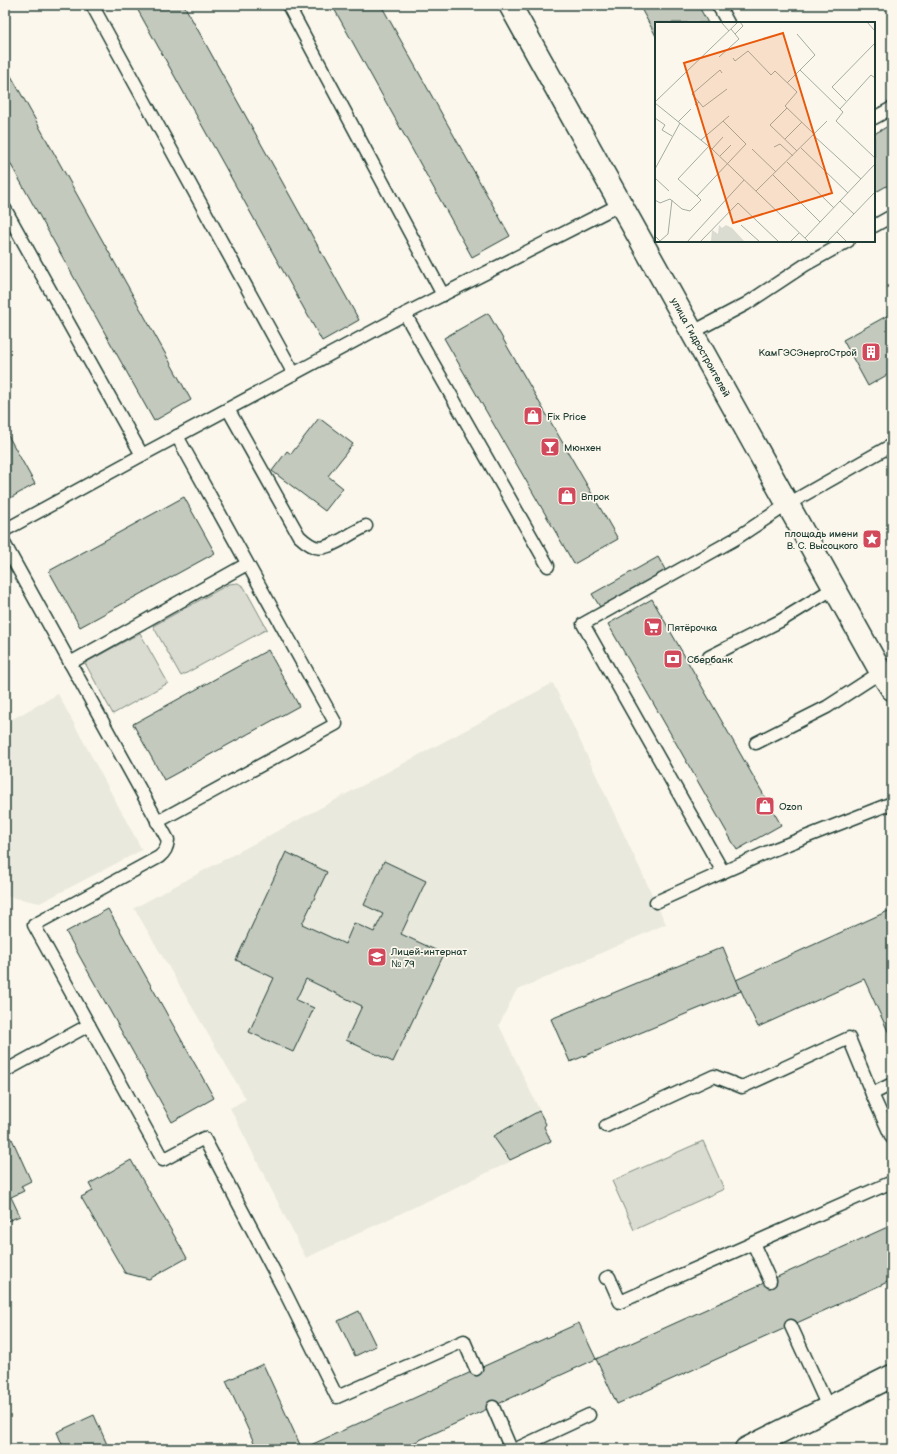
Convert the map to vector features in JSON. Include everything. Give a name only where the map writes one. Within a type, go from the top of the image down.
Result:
[{"type":"main road","name":"улица Гидростроителей","points":[[510,5],[834,588],[887,680]]},
{"type":"main road","points":[[746,1449],[892,1376]]},
{"type":"lane","points":[[92,5],[294,374]]},
{"type":"lane","points":[[288,5],[443,295]]},
{"type":"lane","points":[[718,5],[727,22]]},
{"type":"lane","points":[[875,117],[892,108]]},
{"type":"lane","points":[[6,528],[405,314],[621,204]]},
{"type":"lane","points":[[5,209],[142,455]]},
{"type":"lane","points":[[875,225],[892,216]]},
{"type":"lane","points":[[693,332],[746,304],[805,265],[846,242]]},
{"type":"lane","points":[[405,314],[548,566]]},
{"type":"lane","points":[[228,409],[299,536],[306,543],[312,547],[326,548],[366,526]]},
{"type":"lane","points":[[157,822],[336,724],[177,436]]},
{"type":"lane","points":[[723,872],[583,624],[735,539],[788,504],[892,445]]},
{"type":"lane","points":[[5,545],[168,840],[167,848],[164,853],[34,925],[163,1160],[204,1138],[285,1292],[336,1397],[464,1341],[476,1369]]},
{"type":"lane","points":[[70,663],[247,564]]},
{"type":"lane","points":[[709,657],[780,621],[834,588]]},
{"type":"lane","points":[[756,744],[827,707],[887,680]]},
{"type":"lane","points":[[656,902],[770,851],[892,803]]},
{"type":"lane","points":[[5,1071],[89,1025]]},
{"type":"lane","points":[[606,1126],[714,1076],[742,1087],[849,1038],[892,1138]]},
{"type":"lane","points":[[872,1094],[892,1084]]},
{"type":"lane","points":[[606,1278],[608,1277],[620,1302],[892,1182]]},
{"type":"lane","points":[[753,1243],[770,1281]]},
{"type":"lane","points":[[790,1326],[828,1408]]},
{"type":"lane","points":[[493,1407],[511,1449]]},
{"type":"lane","points":[[516,1449],[589,1415]]},
{"type":"shaded area","points":[[238,583],[244,587],[267,629],[181,676],[153,626],[229,584]]},
{"type":"shaded area","points":[[140,633],[168,683],[113,714],[85,663]]},
{"type":"shaded area","name":"Лицей-интернат № 79","points":[[553,683],[666,924],[516,991],[499,1025],[546,1124],[544,1127],[551,1141],[510,1160],[510,1162],[306,1258],[230,1108],[246,1099],[134,908]]},
{"type":"shaded area","points":[[58,694],[142,850],[40,903],[5,896],[5,723]]},
{"type":"shaded area","points":[[703,1141],[724,1189],[634,1230],[612,1181]]},
{"type":"building","points":[[135,5],[184,5],[359,320],[322,341]]},
{"type":"building","points":[[332,5],[381,5],[510,236],[472,257]]},
{"type":"building","points":[[639,5],[698,5],[707,22],[655,22],[655,34]]},
{"type":"building","points":[[5,65],[191,400],[154,421],[5,154]]},
{"type":"building","points":[[892,124],[892,183],[875,192],[875,133]]},
{"type":"building","points":[[488,313],[618,539],[574,564],[444,338]]},
{"type":"building","name":"КамГЭСЭнергоСтрой","points":[[892,313],[892,372],[868,386],[843,340]]},
{"type":"building","points":[[319,418],[353,444],[328,476],[343,488],[325,511],[272,471],[287,451],[291,454]]},
{"type":"building","points":[[5,430],[35,484],[5,501]]},
{"type":"building","points":[[184,497],[215,553],[80,627],[49,571]]},
{"type":"building","points":[[658,557],[667,573],[602,610],[592,594]]},
{"type":"building","points":[[652,599],[781,825],[737,850],[608,624]]},
{"type":"building","points":[[268,650],[299,706],[164,780],[133,724]]},
{"type":"building","points":[[286,852],[327,872],[302,924],[345,944],[354,923],[374,932],[383,914],[364,905],[384,861],[426,881],[401,934],[444,954],[393,1062],[346,1040],[362,1006],[306,979],[296,1000],[314,1008],[293,1052],[249,1032],[274,978],[236,960]]},
{"type":"building","points":[[108,909],[214,1098],[172,1122],[66,932]]},
{"type":"building","points":[[888,911],[892,920],[892,1040],[864,979],[758,1027],[736,980]]},
{"type":"building","points":[[723,947],[741,991],[570,1062],[551,1019]]},
{"type":"building","points":[[539,1111],[546,1124],[544,1127],[551,1141],[510,1160],[493,1136]]},
{"type":"building","points":[[12,1139],[31,1181],[21,1186],[24,1191],[11,1197],[20,1216],[5,1222],[5,1142]]},
{"type":"building","points":[[131,1160],[187,1258],[149,1279],[125,1273],[81,1197],[93,1191],[89,1184]]},
{"type":"building","points":[[892,1225],[892,1280],[617,1404],[596,1359]]},
{"type":"building","points":[[359,1311],[376,1346],[355,1356],[338,1321]]},
{"type":"building","points":[[579,1323],[596,1359],[400,1449],[302,1449]]},
{"type":"building","points":[[263,1364],[302,1449],[257,1449],[226,1381]]},
{"type":"building","points":[[94,1415],[109,1449],[64,1449],[57,1432]]},
{"type":"place","name":"КамГЭСЭнергоСтрой","points":[[871,352]]},
{"type":"place","name":"Fix Price","points":[[533,416]]},
{"type":"place","name":"Мюнхен","points":[[550,447]]},
{"type":"place","name":"Впрок","points":[[567,496]]},
{"type":"place","name":"площадь имени В. С. Высоцкого","points":[[872,539]]},
{"type":"place","name":"Пятёрочка","points":[[653,627]]},
{"type":"place","name":"Сбербанк","points":[[673,659]]},
{"type":"place","name":"Ozon","points":[[765,806]]},
{"type":"place","name":"Лицей-интернат № 79","points":[[377,957]]}]
